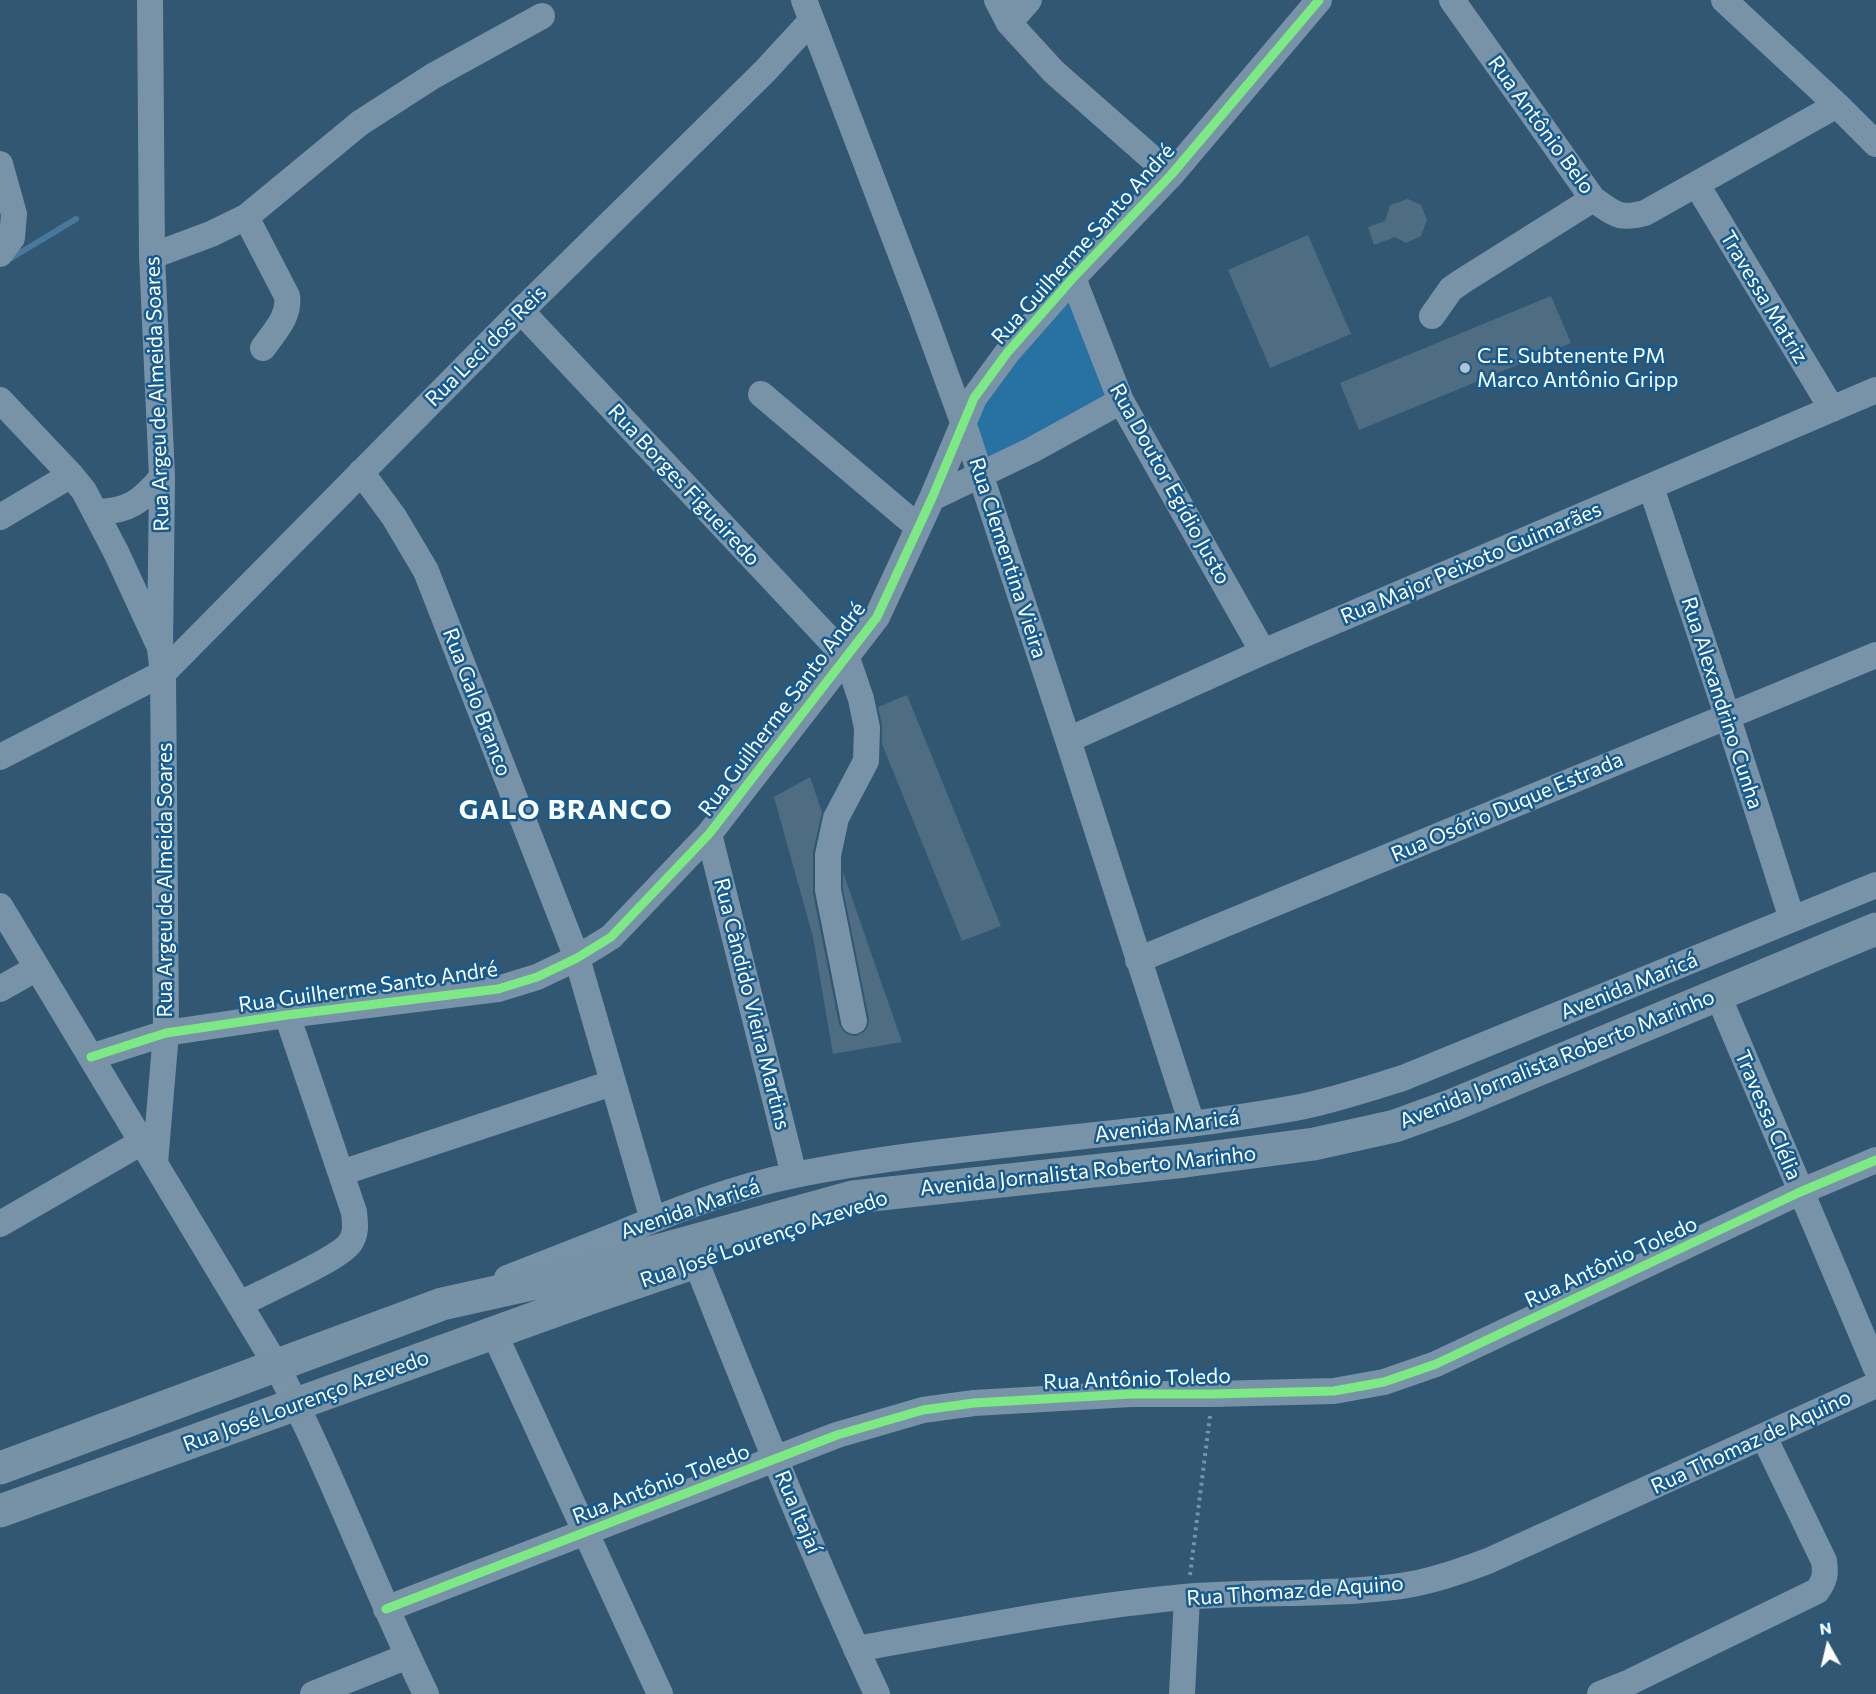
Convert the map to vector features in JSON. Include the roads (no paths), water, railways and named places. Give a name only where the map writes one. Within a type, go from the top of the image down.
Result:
[{"type":"main road","name":"Avenida Jornalista Roberto Marinho","points":[[906,1191],[1243,1154],[1314,1144],[1395,1126],[1454,1105],[1876,928]]},
{"type":"main road","name":"Rua José Lourenço Azevedo","points":[[0,1511],[494,1333],[906,1191]]},
{"type":"main road","name":"Rua José Lourenço Azevedo","points":[[0,1468],[442,1304],[563,1276],[853,1197],[906,1191]]},
{"type":"street","name":"Rua Argeu de Almeida Soares","points":[[150,0],[152,256],[162,477],[166,1033],[155,1163]]},
{"type":"street","points":[[997,0],[1009,23],[1054,72],[1171,175]]},
{"type":"street","points":[[1009,23],[1029,0]]},
{"type":"street","name":"Rua Guilherme Santo André","points":[[91,1057],[166,1033],[498,989],[537,977],[577,958],[611,937],[710,834],[877,618],[974,399],[1007,353],[1073,278],[1171,175],[1318,0]]},
{"type":"street","name":"Rua Antônio Belo","points":[[1452,0],[1593,199],[1617,216],[1630,217],[1646,213],[1837,105]]},
{"type":"street","points":[[1724,0],[1876,144]]},
{"type":"street","name":"Rua Leci dos Reis","points":[[0,757],[162,661],[361,472],[765,71],[808,10]]},
{"type":"street","name":"Rua Clementina Vieira","points":[[808,10],[963,422],[1191,1124]]},
{"type":"street","points":[[152,256],[211,234],[246,217],[360,123],[433,76],[542,16]]},
{"type":"street","points":[[0,164],[14,214],[12,238],[0,254]]},
{"type":"street","name":"Travessa Matriz","points":[[1697,185],[1832,409]]},
{"type":"street","points":[[1432,316],[1451,289],[1593,199]]},
{"type":"street","points":[[246,217],[287,296],[288,306],[285,317],[263,348]]},
{"type":"street","name":"Rua Doutor Egídio Justo","points":[[1073,278],[1121,401],[1263,652]]},
{"type":"street","name":"Rua Borges Figueiredo","points":[[521,311],[846,658]]},
{"type":"street","name":"Rua Major Peixoto Guimarães","points":[[1068,740],[1263,652],[1876,390]]},
{"type":"street","points":[[761,394],[918,527]]},
{"type":"street","points":[[0,400],[84,491],[116,552],[162,661]]},
{"type":"street","points":[[932,498],[1032,450],[1121,401]]},
{"type":"street","name":"Rua Galo Branco","points":[[361,472],[394,517],[426,571],[577,958],[653,1220]]},
{"type":"street","points":[[0,517],[71,475]]},
{"type":"street","points":[[96,512],[113,512],[133,505],[162,477]]},
{"type":"street","name":"Rua Alexandrino Cunha","points":[[1651,487],[1792,919]]},
{"type":"street","name":"Rua Osório Duque Estrada","points":[[1138,960],[1876,655]]},
{"type":"street","points":[[846,658],[861,699],[867,728],[866,761],[836,818],[828,855],[828,890],[854,1022]]},
{"type":"street","name":"Rua Cândido Vieira Martins","points":[[710,834],[794,1175]]},
{"type":"street","name":"Avenida Maricá","points":[[442,1304],[733,1190],[794,1175],[899,1157],[1191,1124],[1296,1108],[1344,1097],[1402,1078],[1876,885]]},
{"type":"street","points":[[0,906],[276,1365],[296,1404],[426,1694]]},
{"type":"street","points":[[0,989],[37,968]]},
{"type":"street","name":"Travessa Clélia","points":[[1717,993],[1876,1368]]},
{"type":"street","points":[[240,1304],[331,1258],[349,1245],[355,1233],[354,1212],[287,1016]]},
{"type":"street","points":[[341,1173],[612,1083]]},
{"type":"street","points":[[0,1224],[142,1142]]},
{"type":"street","name":"Rua Antônio Toledo","points":[[386,1609],[837,1435],[923,1410],[974,1403],[1131,1394],[1334,1391],[1384,1382],[1436,1364],[1800,1192],[1876,1160]]},
{"type":"street","name":"Rua Itajaí","points":[[696,1262],[775,1459],[856,1649],[878,1694]]},
{"type":"street","points":[[494,1333],[660,1694]]},
{"type":"street","name":"Rua Thomaz de Aquino","points":[[856,1649],[1116,1604],[1187,1597],[1370,1589],[1403,1586],[1448,1575],[1499,1556],[1876,1385]]},
{"type":"street","points":[[1600,1694],[1630,1682],[1817,1591],[1824,1582],[1826,1574],[1824,1561],[1764,1437]]},
{"type":"street","points":[[1182,1694],[1187,1597]]},
{"type":"street","points":[[313,1694],[408,1656]]},
{"type":"waterway","points":[[8,260],[76,219]]},
{"type":"place","name":"C.E. Subtenente PM Marco Antônio Gripp","points":[[1465,368]]},
{"type":"district","name":"GALO BRANCO","points":[[566,810]]}]
